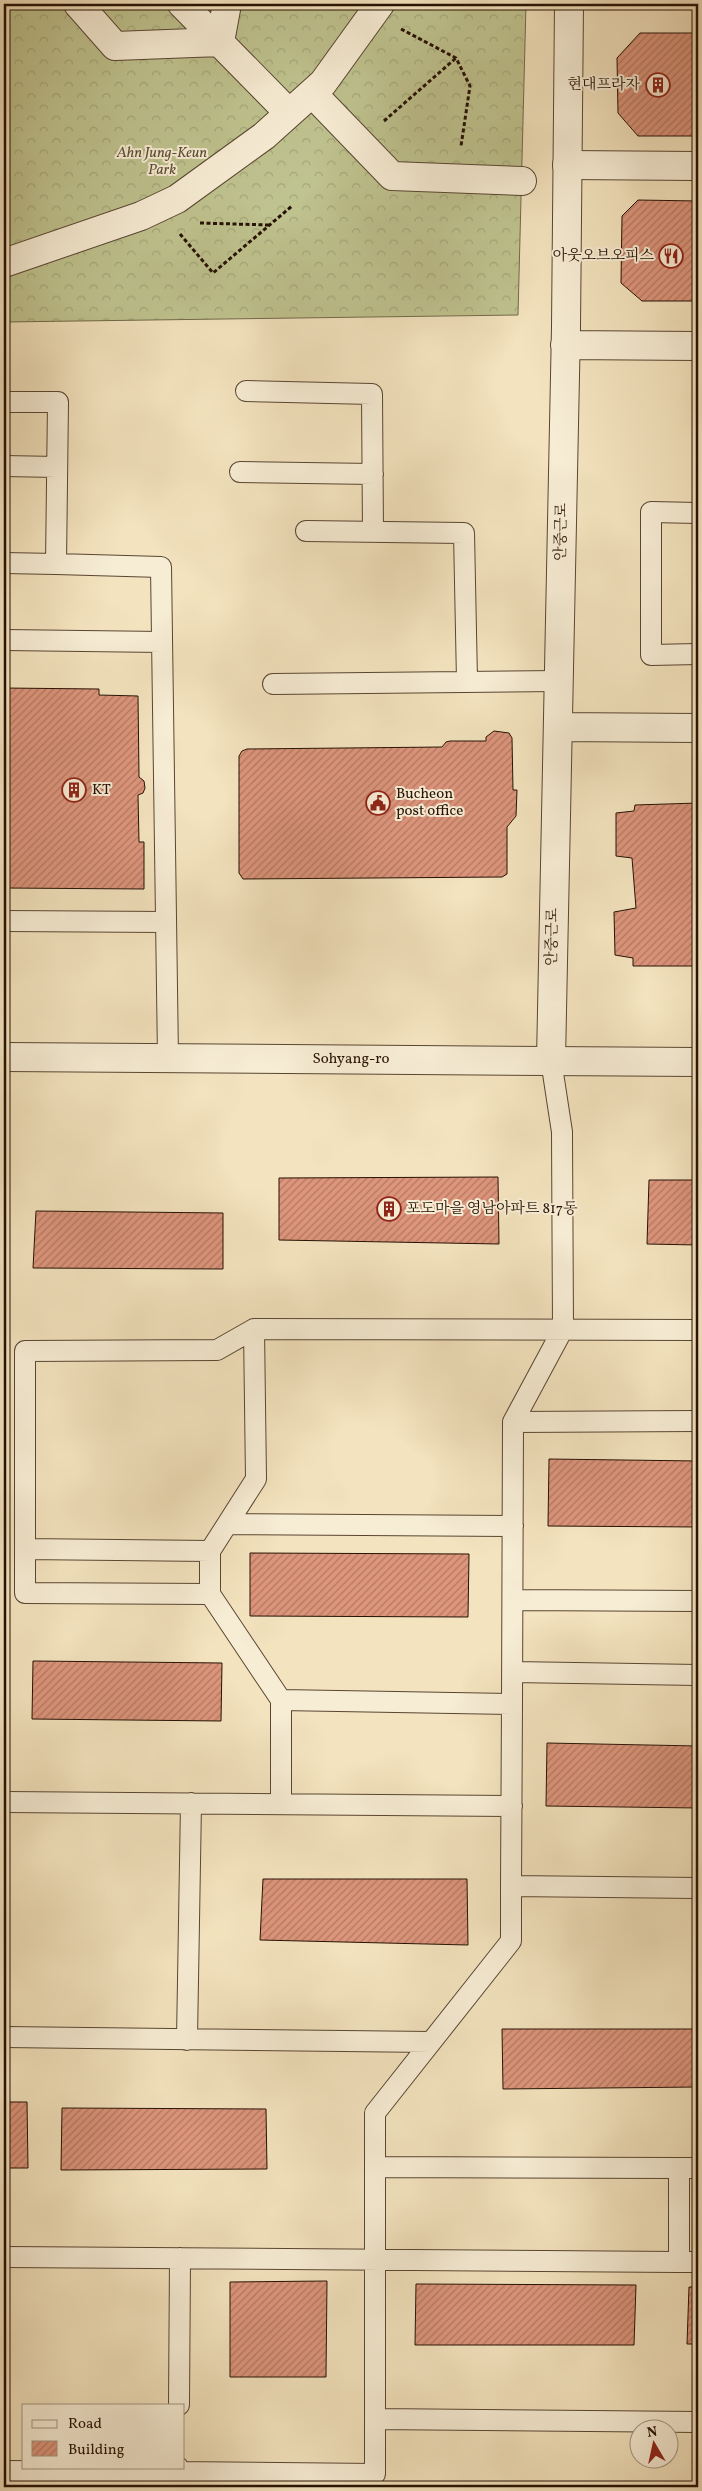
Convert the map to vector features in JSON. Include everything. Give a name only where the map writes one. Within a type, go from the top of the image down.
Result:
[{"type":"street","points":[[78,4],[114,46],[220,42]]},
{"type":"street","points":[[182,4],[289,113]]},
{"type":"street","points":[[220,42],[227,4]]},
{"type":"street","name":"안중근로","points":[[551,1060],[565,345],[569,4]]},
{"type":"street","points":[[4,263],[72,241],[164,215],[177,199],[264,136],[323,83],[376,9]]},
{"type":"street","points":[[312,93],[392,176],[522,181]]},
{"type":"street","points":[[567,165],[698,166]]},
{"type":"street","points":[[565,345],[698,346]]},
{"type":"street","points":[[558,727],[698,728]]},
{"type":"street","name":"Sohyang-ro","points":[[4,1057],[698,1062]]},
{"type":"lane","points":[[246,391],[372,394],[373,532]]},
{"type":"lane","points":[[4,402],[58,402],[56,564]]},
{"type":"lane","points":[[4,466],[57,467]]},
{"type":"lane","points":[[240,472],[373,474]]},
{"type":"lane","points":[[698,513],[651,512],[651,655],[698,654]]},
{"type":"lane","points":[[306,531],[464,533],[467,681]]},
{"type":"lane","points":[[4,563],[161,567],[168,1058]]},
{"type":"lane","points":[[4,640],[162,642]]},
{"type":"lane","points":[[273,684],[558,681]]},
{"type":"lane","points":[[4,920],[166,922]]},
{"type":"lane","points":[[4,2471],[178,2470],[375,2481],[375,2113],[511,1941],[513,1422],[563,1329],[562,1132],[551,1060]]},
{"type":"lane","points":[[254,1329],[256,1479],[210,1551],[210,1594],[281,1700],[281,1804]]},
{"type":"lane","points":[[210,1594],[25,1593],[26,1351],[217,1350],[254,1329],[698,1330]]},
{"type":"lane","points":[[513,1422],[698,1421]]},
{"type":"lane","points":[[228,1524],[513,1526]]},
{"type":"lane","points":[[25,1549],[210,1551]]},
{"type":"lane","points":[[513,1600],[698,1601]]},
{"type":"lane","points":[[512,1672],[698,1674]]},
{"type":"lane","points":[[281,1700],[512,1704]]},
{"type":"lane","points":[[4,1802],[512,1806]]},
{"type":"lane","points":[[187,2040],[191,1803]]},
{"type":"lane","points":[[511,1886],[698,1888]]},
{"type":"lane","points":[[4,2037],[431,2042]]},
{"type":"lane","points":[[4,2256],[688,2262],[688,2168],[375,2167]]},
{"type":"lane","points":[[179,2404],[180,2258]]},
{"type":"lane","points":[[375,2419],[698,2422]]},
{"type":"path","points":[[376,9],[456,58],[470,86],[457,178]]},
{"type":"path","points":[[359,142],[456,58]]},
{"type":"path","points":[[164,215],[213,273],[292,206]]},
{"type":"path","points":[[164,215],[270,225]]},
{"type":"green space","name":"Ahn Jung-Keun Park","points":[[4,4],[526,4],[518,315],[4,322]]},
{"type":"building","name":"현대프라자","points":[[640,33],[698,33],[698,136],[638,136],[618,113],[617,58]]},
{"type":"building","points":[[638,200],[698,201],[698,301],[642,301],[621,283],[622,216]]},
{"type":"building","name":"KT","points":[[4,688],[99,689],[99,695],[138,696],[139,777],[144,781],[145,788],[143,793],[138,795],[139,842],[144,842],[144,889],[4,888]]},
{"type":"building","name":"Bucheon post office","points":[[494,731],[509,733],[512,738],[513,790],[517,790],[516,816],[507,827],[507,874],[502,877],[243,879],[239,873],[239,756],[242,751],[247,749],[442,747],[446,742],[450,741],[486,741],[486,737]]},
{"type":"building","points":[[698,803],[698,966],[633,966],[633,958],[615,955],[614,912],[636,908],[632,858],[616,856],[616,813],[634,811],[635,805]]},
{"type":"building","name":"포도마을 영남아파트 817동","points":[[498,1177],[499,1244],[279,1240],[279,1178]]},
{"type":"building","points":[[649,1180],[698,1180],[698,1245],[647,1244]]},
{"type":"building","points":[[36,1211],[223,1213],[223,1269],[33,1268]]},
{"type":"building","points":[[549,1459],[698,1461],[698,1527],[548,1526]]},
{"type":"building","points":[[250,1553],[469,1554],[468,1617],[250,1616]]},
{"type":"building","points":[[33,1661],[222,1663],[221,1721],[32,1719]]},
{"type":"building","points":[[547,1743],[698,1746],[698,1808],[546,1806]]},
{"type":"building","points":[[263,1879],[467,1879],[468,1945],[260,1940]]},
{"type":"building","points":[[502,2029],[698,2029],[698,2087],[503,2089]]},
{"type":"building","points":[[4,2102],[27,2102],[28,2168],[4,2168]]},
{"type":"building","points":[[62,2108],[266,2109],[267,2169],[61,2170]]},
{"type":"building","points":[[327,2281],[326,2377],[230,2377],[230,2282]]},
{"type":"building","points":[[416,2284],[636,2285],[634,2345],[415,2345]]},
{"type":"building","points":[[689,2287],[698,2287],[698,2344],[687,2344]]},
{"type":"place","name":"현대프라자","points":[[658,85]]},
{"type":"place","name":"아웃오브오피스","points":[[671,256]]},
{"type":"place","name":"KT","points":[[74,790]]},
{"type":"place","name":"Bucheon post office","points":[[378,803]]},
{"type":"place","name":"포도마을 영남아파트 817동","points":[[389,1209]]}]
